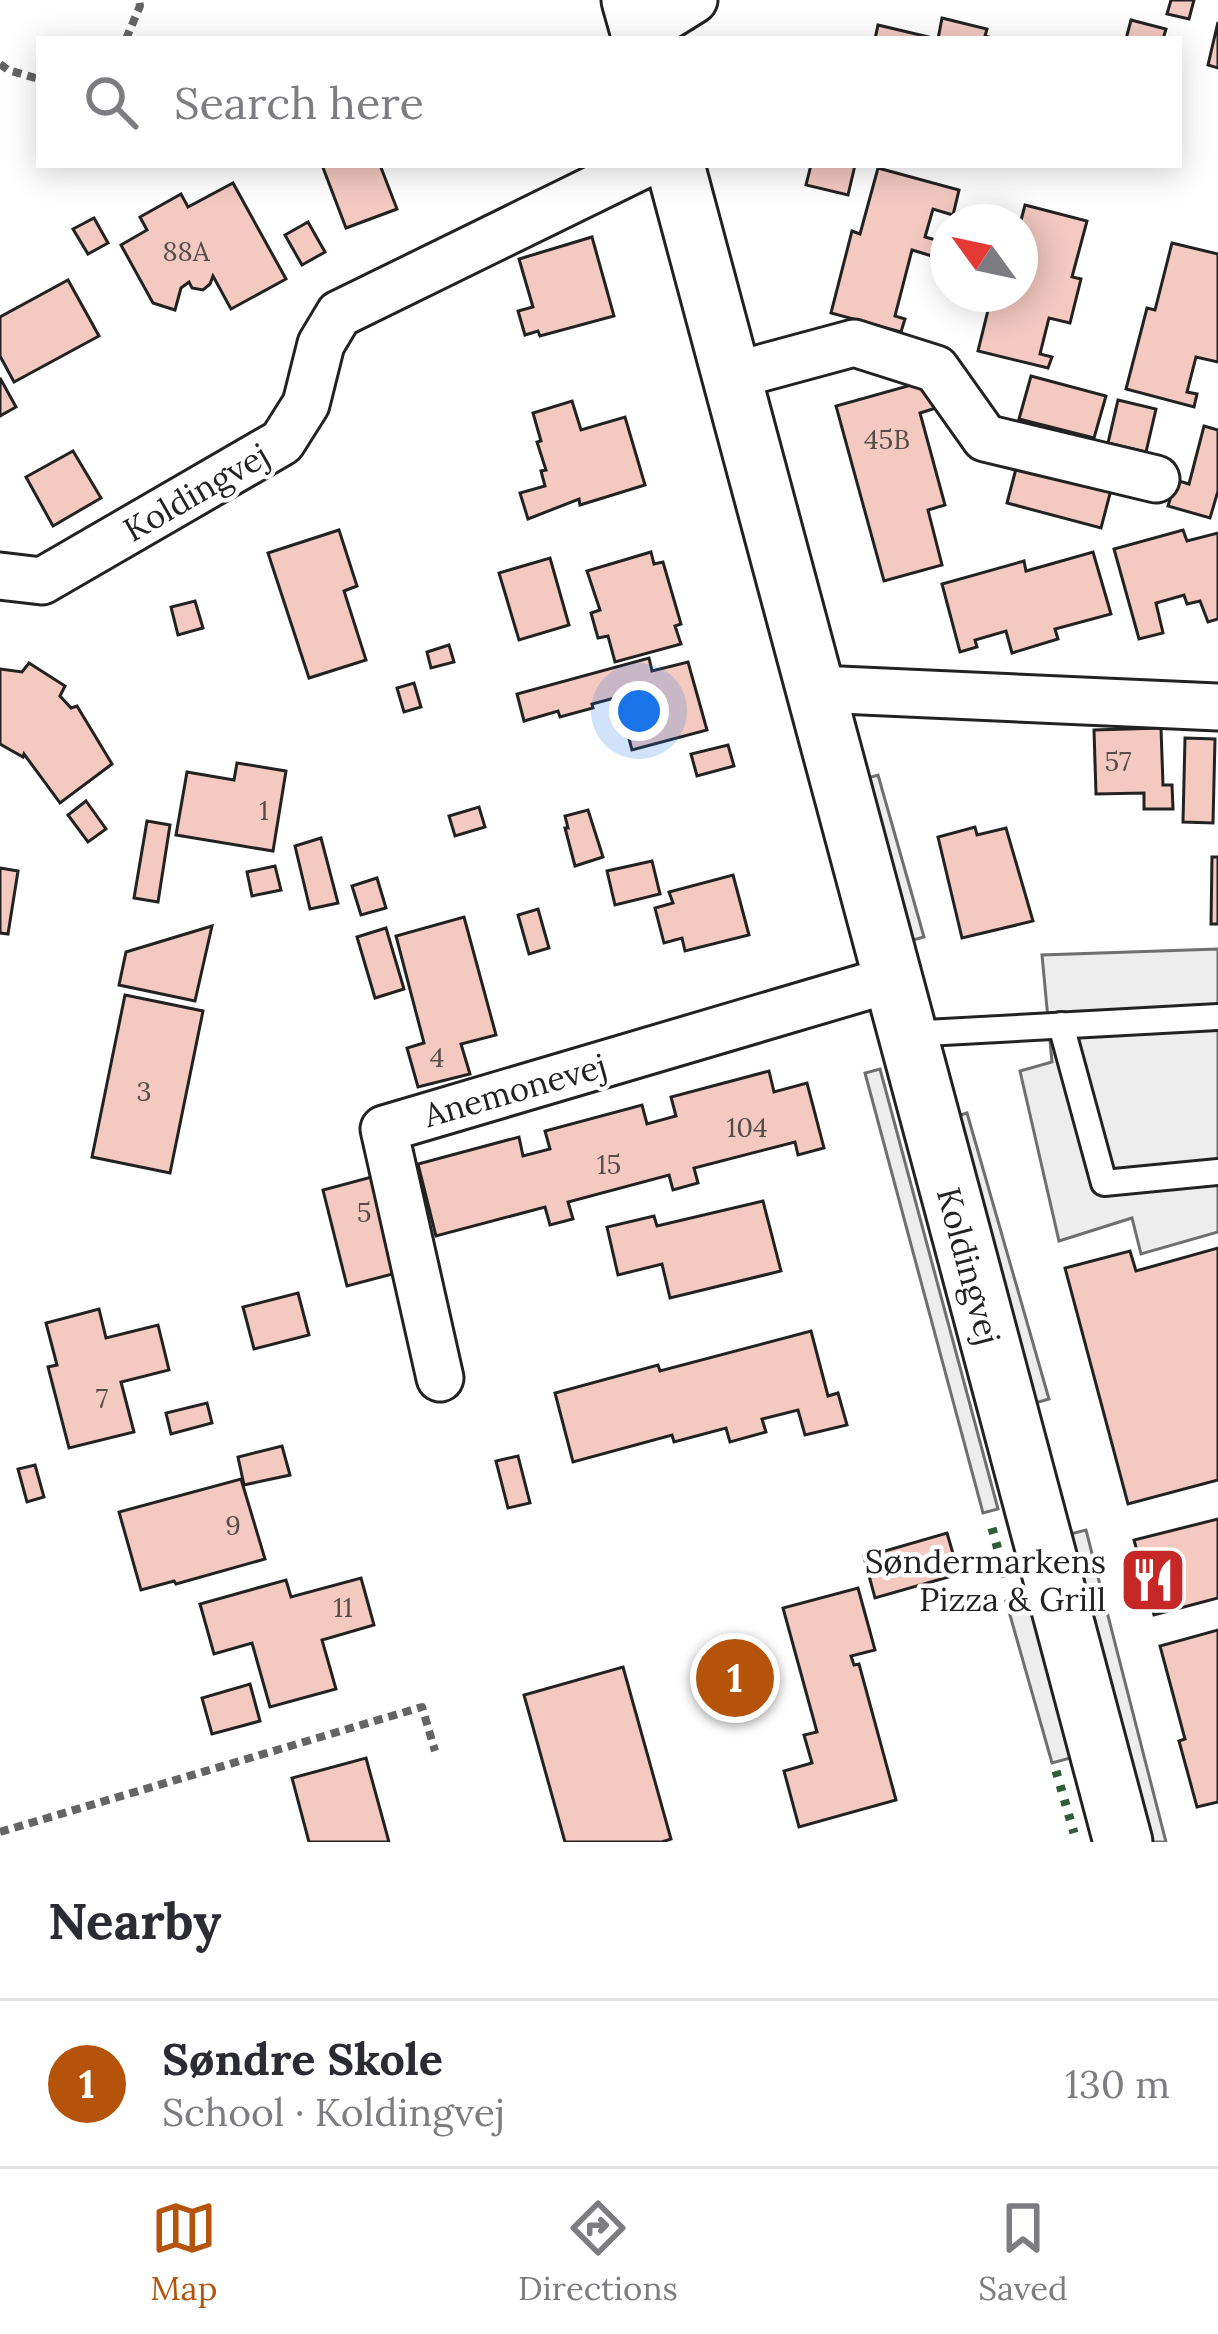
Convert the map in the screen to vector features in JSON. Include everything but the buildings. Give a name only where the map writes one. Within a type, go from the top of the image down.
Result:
[{"type":"street","points":[[638,24],[694,0]]},
{"type":"street","name":"Koldingvej","points":[[0,576],[42,581],[282,442],[306,404],[321,344],[339,314],[637,168]]},
{"type":"street","name":"Koldingvej","points":[[676,168],[1123,1842]]},
{"type":"street","points":[[732,376],[854,343],[936,369],[985,438],[1156,479]]},
{"type":"street","points":[[818,689],[1218,707]]},
{"type":"street","name":"Anemonevej","points":[[440,1378],[384,1129],[892,979]]},
{"type":"lane","points":[[907,1034],[1218,1017]]},
{"type":"lane","points":[[1061,1025],[1104,1183],[1218,1172]]},
{"type":"path","points":[[127,36],[139,0]]},
{"type":"path","points":[[0,64],[36,78]]},
{"type":"path","points":[[0,1832],[422,1707],[435,1751]]},
{"type":"shaded area","points":[[878,775],[924,937],[906,942],[861,780]]},
{"type":"shaded area","points":[[1218,949],[1218,1232],[1141,1254],[1132,1218],[1059,1241],[1020,1071],[1052,1062],[1042,955]]},
{"type":"shaded area","points":[[880,1069],[998,1509],[983,1513],[865,1073]]},
{"type":"shaded area","points":[[967,1113],[1049,1399],[1032,1404],[951,1118]]},
{"type":"shaded area","points":[[1086,1530],[1166,1842],[1147,1842],[1066,1535]]},
{"type":"shaded area","points":[[1029,1595],[1074,1757],[1052,1763],[1006,1601]]},
{"type":"hedge","points":[[992,1528],[1007,1582]]},
{"type":"hedge","points":[[1056,1771],[1074,1833]]},
{"type":"place","name":"Søndermarkens Pizza & Grill","points":[[1153,1580]]},
{"type":"place","name":"Søndre Skole","points":[[735,1678]]}]
